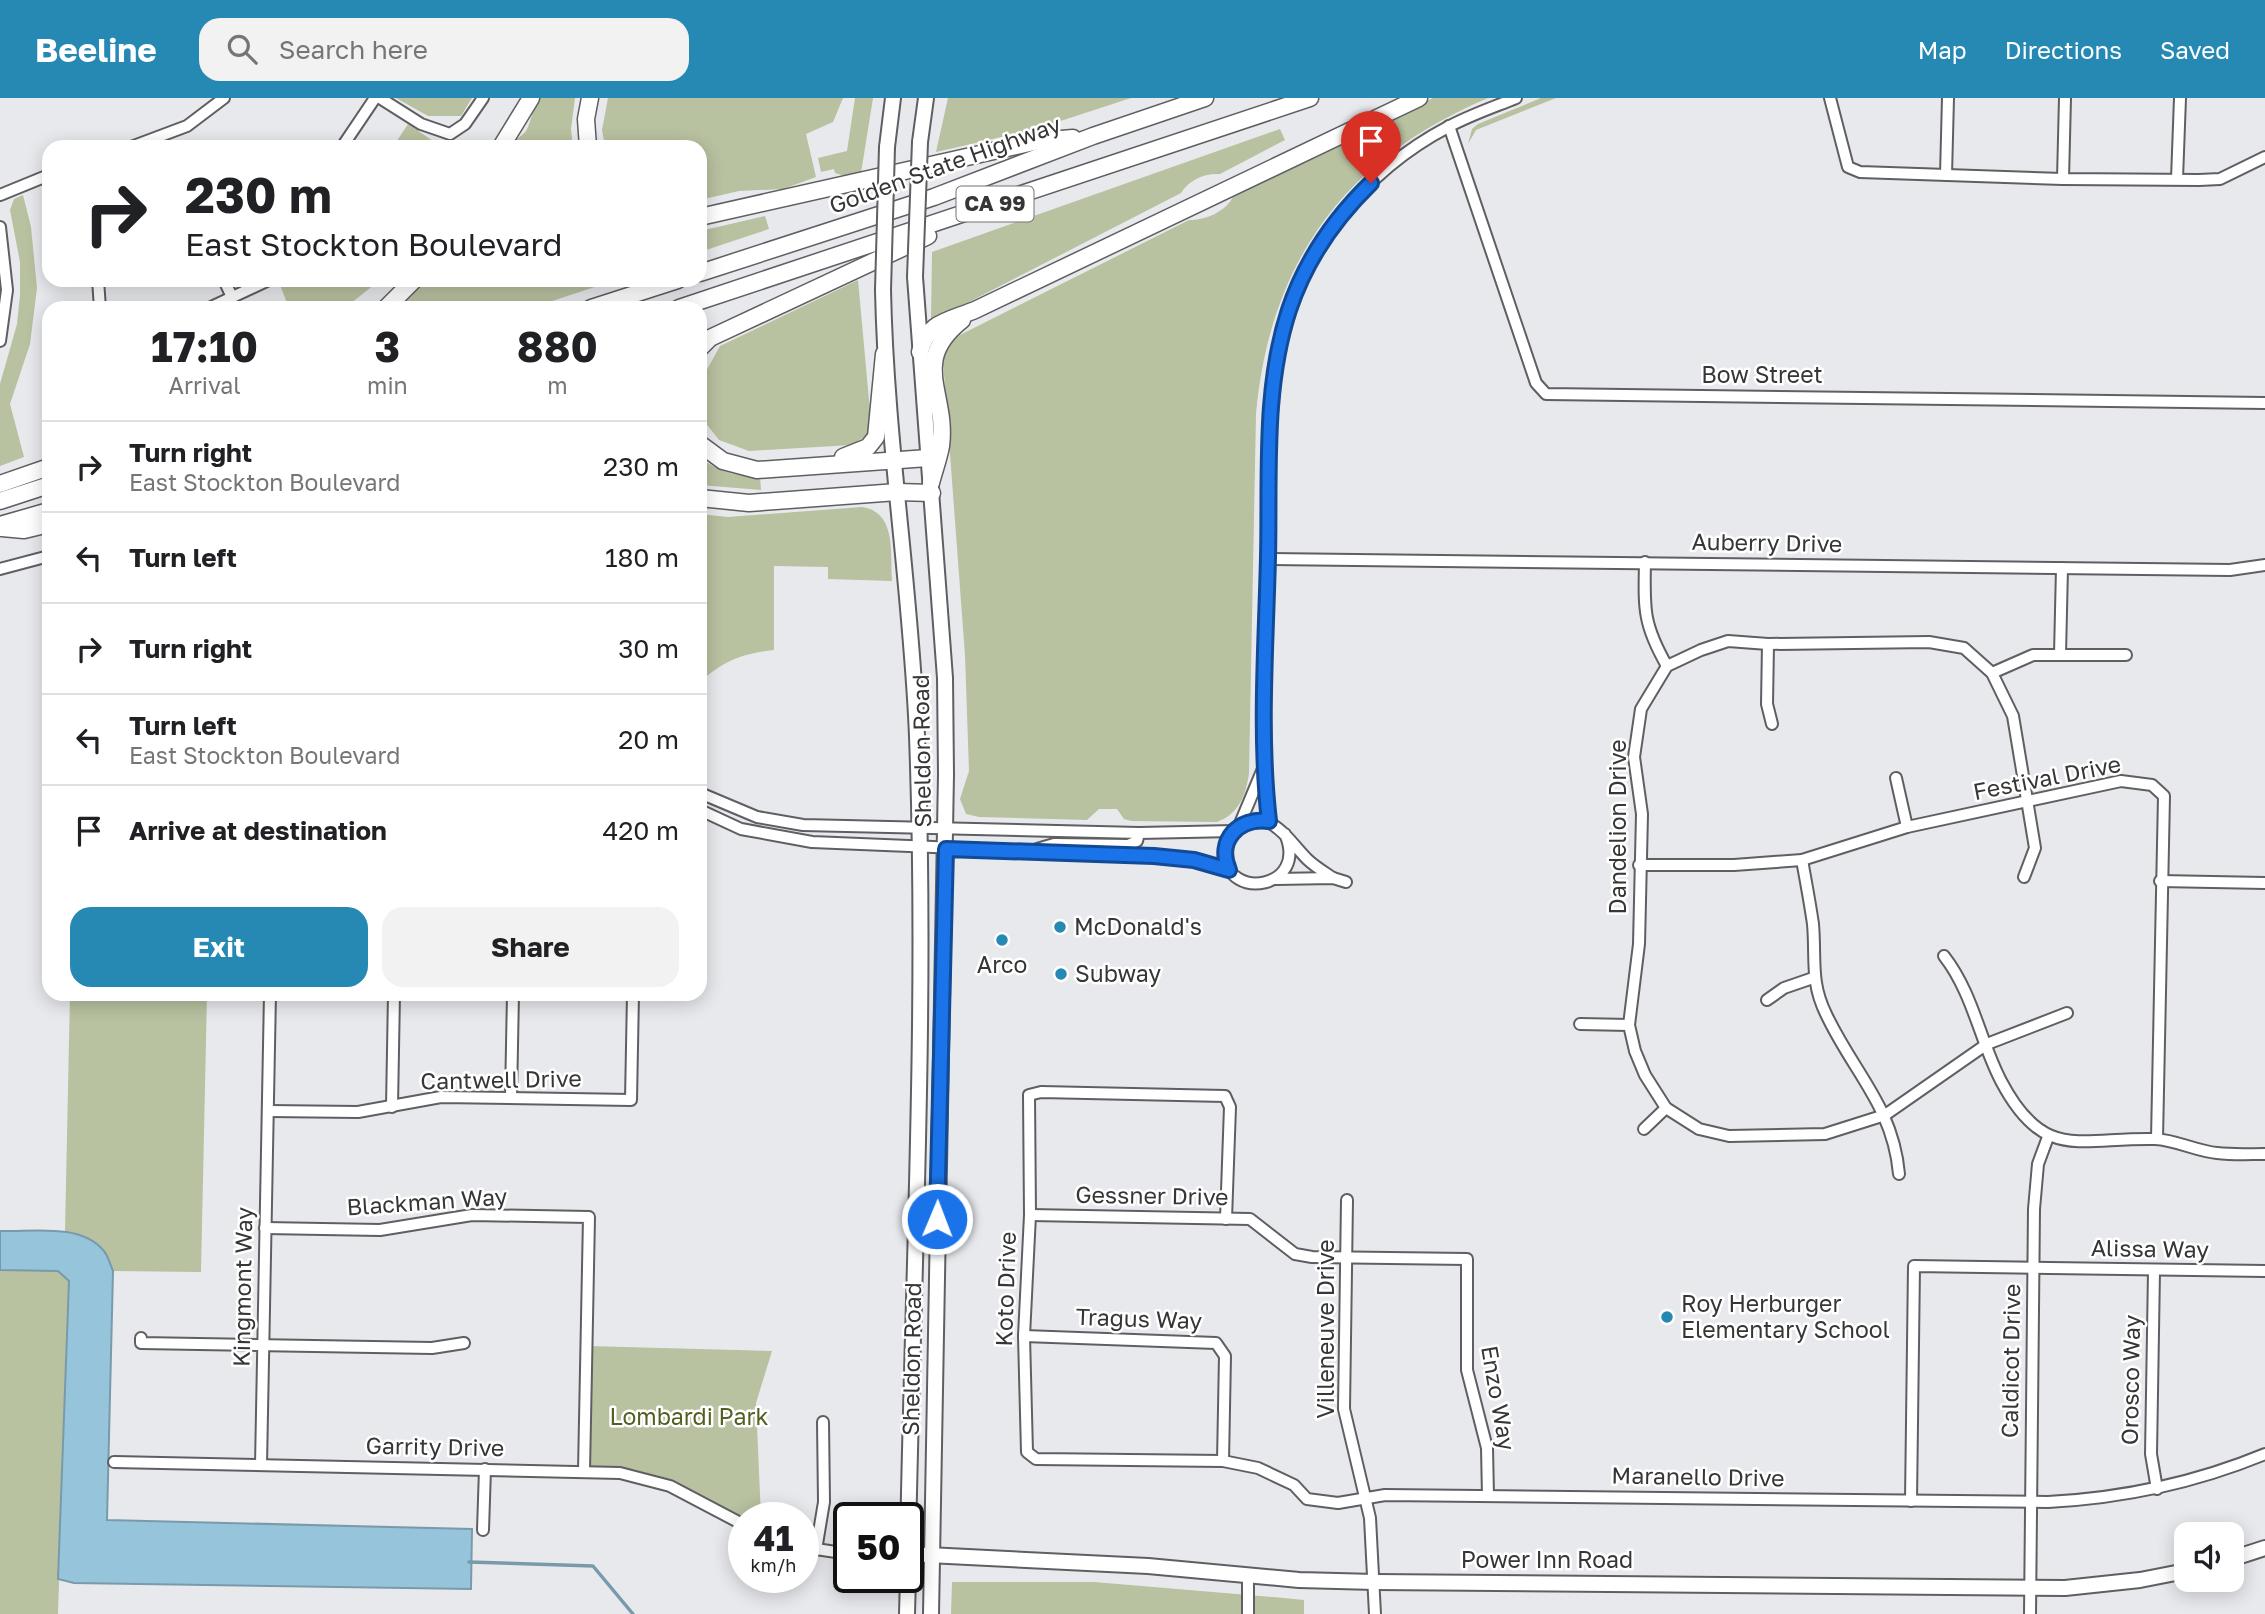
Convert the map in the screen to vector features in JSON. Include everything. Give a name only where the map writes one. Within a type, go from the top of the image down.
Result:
[{"type":"highway","points":[[505,140],[531,98]]},
{"type":"highway","points":[[588,140],[586,119],[590,98]]},
{"type":"highway","name":"Golden State Highway","points":[[707,271],[934,197],[1093,136],[1205,98]]},
{"type":"highway","name":"CA 99","points":[[700,301],[1310,98]]},
{"type":"highway","points":[[920,352],[926,332],[933,327],[975,310],[1419,98]]},
{"type":"highway","points":[[707,215],[1038,141],[1093,136]]},
{"type":"highway","points":[[707,341],[1003,201]]},
{"type":"highway","points":[[393,301],[407,287]]},
{"type":"highway","points":[[613,301],[656,287]]},
{"type":"highway","points":[[707,499],[749,503],[931,488],[941,444],[935,374],[936,348],[940,340],[975,310]]},
{"type":"highway","points":[[824,464],[868,447],[876,437],[884,354]]},
{"type":"highway","points":[[707,449],[723,461],[757,470],[928,458]]},
{"type":"highway","points":[[0,484],[42,469]]},
{"type":"highway","points":[[0,501],[42,487]]},
{"type":"highway","points":[[0,527],[42,512]]},
{"type":"highway","points":[[0,527],[24,530],[42,526]]},
{"type":"main road","name":"Sheldon Road","points":[[893,98],[887,147],[884,354],[914,678],[920,848],[921,956],[909,1502]]},
{"type":"main road","name":"Sheldon Road","points":[[926,98],[920,142],[915,277],[945,678],[946,828],[931,1614]]},
{"type":"main road","points":[[2244,1555],[2265,1548]]},
{"type":"main road","name":"Power Inn Road","points":[[924,1555],[1148,1566],[1248,1576],[1375,1582],[2030,1587],[2109,1584],[2174,1573]]},
{"type":"main road","points":[[907,1614],[908,1593]]},
{"type":"street","points":[[150,140],[187,126],[224,98]]},
{"type":"street","points":[[347,140],[374,98]]},
{"type":"street","points":[[380,98],[421,124],[450,134],[465,124],[483,98]]},
{"type":"street","points":[[1269,821],[1263,768],[1273,381],[1290,308],[1322,241],[1360,193],[1406,152],[1449,126],[1516,98]]},
{"type":"street","points":[[1829,98],[1848,167],[1860,172],[2063,179],[2220,179],[2265,157]]},
{"type":"street","points":[[1946,175],[1948,98]]},
{"type":"street","points":[[2063,179],[2065,98]]},
{"type":"street","points":[[2177,179],[2180,98]]},
{"type":"street","name":"Bow Street","points":[[1449,126],[1536,383],[1546,394],[2265,403]]},
{"type":"street","points":[[0,195],[42,179]]},
{"type":"street","points":[[0,227],[7,290],[0,341]]},
{"type":"street","points":[[227,287],[232,297]]},
{"type":"street","points":[[224,301],[254,287]]},
{"type":"street","points":[[0,569],[42,558]]},
{"type":"street","name":"Auberry Drive","points":[[1268,559],[2230,570],[2265,565]]},
{"type":"street","points":[[1645,562],[1644,613],[1651,637],[1667,666],[1728,641],[1768,644],[1929,642],[1964,648],[1992,673],[2012,716],[2035,848],[2024,877]]},
{"type":"street","points":[[2060,654],[2062,568]]},
{"type":"street","points":[[1768,644],[1767,704],[1772,724]]},
{"type":"street","points":[[1992,673],[2033,655],[2126,655]]},
{"type":"street","name":"Dandelion Drive","points":[[1667,666],[1641,709],[1634,757],[1642,814],[1639,944],[1629,1025],[1645,1075],[1666,1108],[1699,1129],[1729,1136],[1825,1134],[1885,1115],[1987,1044],[2067,1013]]},
{"type":"street","points":[[1229,870],[1225,854],[1263,768]]},
{"type":"street","points":[[1896,778],[1907,827]]},
{"type":"street","name":"Festival Drive","points":[[1639,865],[1734,865],[1802,860],[1907,827],[2122,781],[2152,785],[2164,796],[2160,881],[2157,1139]]},
{"type":"street","points":[[707,796],[757,817],[781,823],[829,827],[1139,833],[1236,829],[1248,821],[1269,821],[1285,834],[1308,861],[1333,878]]},
{"type":"street","points":[[707,813],[739,828],[772,837],[920,848],[1194,860],[1229,870],[1242,880],[1256,884],[1276,878],[1333,878],[1346,882]]},
{"type":"street","points":[[1028,851],[1054,844],[1128,845],[1137,841],[1139,833]]},
{"type":"street","points":[[1276,878],[1288,863],[1290,853],[1285,834]]},
{"type":"street","points":[[1802,860],[1813,927],[1813,978],[1826,1014],[1885,1115],[1896,1144],[1899,1174]]},
{"type":"street","points":[[2160,881],[2265,883]]},
{"type":"street","points":[[1944,956],[1958,973],[2000,1080],[2020,1112],[2048,1137],[2102,1143],[2157,1139],[2217,1153],[2265,1154]]},
{"type":"street","points":[[1767,1000],[1784,988],[1813,978]]},
{"type":"street","name":"Kingmont Way","points":[[261,1465],[270,1001]]},
{"type":"street","points":[[392,1107],[394,1001]]},
{"type":"street","points":[[511,1097],[513,1001]]},
{"type":"street","name":"Cantwell Drive","points":[[268,1111],[358,1112],[441,1097],[631,1100],[633,1001]]},
{"type":"street","points":[[1580,1024],[1629,1025]]},
{"type":"street","name":"Koto Drive","points":[[1226,1219],[1230,1107],[1225,1096],[1068,1092],[1030,1095],[1030,1215],[1024,1336],[1027,1452],[1036,1459],[1223,1461],[1258,1468],[1294,1485],[1307,1499],[1338,1503],[1366,1498]]},
{"type":"street","points":[[1644,1129],[1666,1108]]},
{"type":"street","name":"Caldicot Drive","points":[[2030,1614],[2034,1268],[2038,1164],[2048,1137]]},
{"type":"street","name":"Villeneuve Drive","points":[[1347,1200],[1344,1409],[1348,1436],[1366,1498],[1375,1582],[1375,1614]]},
{"type":"street","name":"Blackman Way","points":[[265,1228],[380,1230],[472,1215],[589,1217],[584,1471]]},
{"type":"street","name":"Gessner Drive","points":[[1030,1215],[1250,1219],[1295,1254],[1345,1258]]},
{"type":"street","name":"Enzo Way","points":[[1345,1258],[1467,1259],[1467,1370],[1487,1448],[1488,1496]]},
{"type":"street","name":"Alissa Way","points":[[1911,1501],[1914,1266],[2265,1271]]},
{"type":"street","name":"Orosco Way","points":[[2154,1271],[2151,1454],[2157,1489]]},
{"type":"street","name":"Tragus Way","points":[[1024,1336],[1216,1343],[1225,1356],[1223,1461]]},
{"type":"street","points":[[141,1338],[141,1343],[432,1348],[464,1343]]},
{"type":"street","points":[[819,1532],[824,1502],[823,1422]]},
{"type":"street","name":"Maranello Drive","points":[[1366,1498],[1385,1495],[2031,1502],[2103,1498],[2157,1489],[2216,1473],[2265,1454]]},
{"type":"street","name":"Garrity Drive","points":[[114,1462],[620,1473],[670,1486],[728,1517]]},
{"type":"street","points":[[483,1530],[485,1469]]},
{"type":"street","points":[[1248,1576],[1248,1614]]},
{"type":"green space","points":[[396,98],[472,98],[461,116],[428,116]]},
{"type":"green space","points":[[539,98],[575,98],[572,140],[516,140],[526,131]]},
{"type":"green space","points":[[608,98],[843,98],[833,122],[806,134],[816,177],[783,189],[739,191],[707,198],[707,140],[604,140],[602,130]]},
{"type":"green space","points":[[855,98],[873,98],[861,173],[845,176],[835,173],[834,169],[821,172],[818,158],[847,151]]},
{"type":"green space","points":[[948,98],[1131,98],[1036,129],[936,152]]},
{"type":"green space","points":[[1433,98],[1488,98],[1438,122],[1394,151],[1356,184],[1324,221],[1298,262],[1278,308],[1264,359],[1256,414],[1249,773],[1240,803],[1231,814],[1217,822],[1131,821],[1124,819],[1117,809],[1099,809],[1087,820],[979,817],[966,814],[960,799],[969,771],[965,655],[943,360],[945,345],[956,337],[1189,220],[1214,214],[1225,207],[1233,197]]},
{"type":"green space","points":[[1541,98],[1556,98],[1476,130],[1468,144],[1472,129],[1478,124]]},
{"type":"green space","points":[[408,124],[432,140],[398,140]]},
{"type":"green space","points":[[1280,129],[1285,140],[1220,174],[1198,178],[1188,184],[1181,193],[934,320],[931,318],[932,252]]},
{"type":"green space","points":[[23,195],[31,227],[37,288],[30,344],[10,404],[24,457],[0,466],[0,384],[17,324],[20,295],[20,262],[10,210],[14,199]]},
{"type":"green space","points":[[765,216],[769,229],[707,250],[707,229]]},
{"type":"green space","points":[[858,280],[871,422],[868,435],[851,445],[749,451],[719,440],[707,425],[707,369],[720,346]]},
{"type":"green space","points":[[281,287],[371,287],[354,301],[286,301]]},
{"type":"green space","points":[[415,287],[595,287],[552,301],[402,301]]},
{"type":"green space","points":[[707,462],[728,473],[760,476],[761,490],[707,486]]},
{"type":"green space","points":[[862,507],[873,511],[881,517],[889,536],[892,581],[828,579],[828,567],[774,566],[774,650],[734,659],[707,677],[707,515],[728,517]]},
{"type":"green space","points":[[70,1001],[207,1001],[201,1272],[113,1271],[105,1255],[95,1244],[65,1232]]},
{"type":"green space","points":[[0,1270],[58,1271],[69,1281],[58,1614],[0,1614]]},
{"type":"green space","name":"Lombardi Park","points":[[587,1346],[772,1351],[756,1403],[760,1502],[728,1502],[728,1512],[688,1490],[647,1474],[606,1469],[584,1471]]},
{"type":"green space","points":[[952,1582],[1094,1582],[1284,1598],[1304,1600],[1304,1614],[951,1614]]},
{"type":"water","points":[[0,1231],[69,1232],[93,1241],[108,1257],[113,1271],[107,1520],[472,1529],[471,1589],[74,1583],[58,1579],[69,1281],[58,1271],[0,1270]]},
{"type":"waterway","points":[[469,1562],[593,1566],[633,1614]]},
{"type":"place","name":"McDonald's","points":[[1060,927]]},
{"type":"place","name":"Arco","points":[[1002,940]]},
{"type":"place","name":"Subway","points":[[1061,974]]},
{"type":"place","name":"Roy Herburger Elementary School","points":[[1667,1317]]},
{"type":"route","points":[[937,1219],[946,849],[1154,856],[1194,860],[1229,870],[1226,846],[1236,828],[1248,821],[1269,821],[1263,742],[1273,381],[1290,308],[1305,272],[1322,241],[1342,214],[1371,183]]}]
